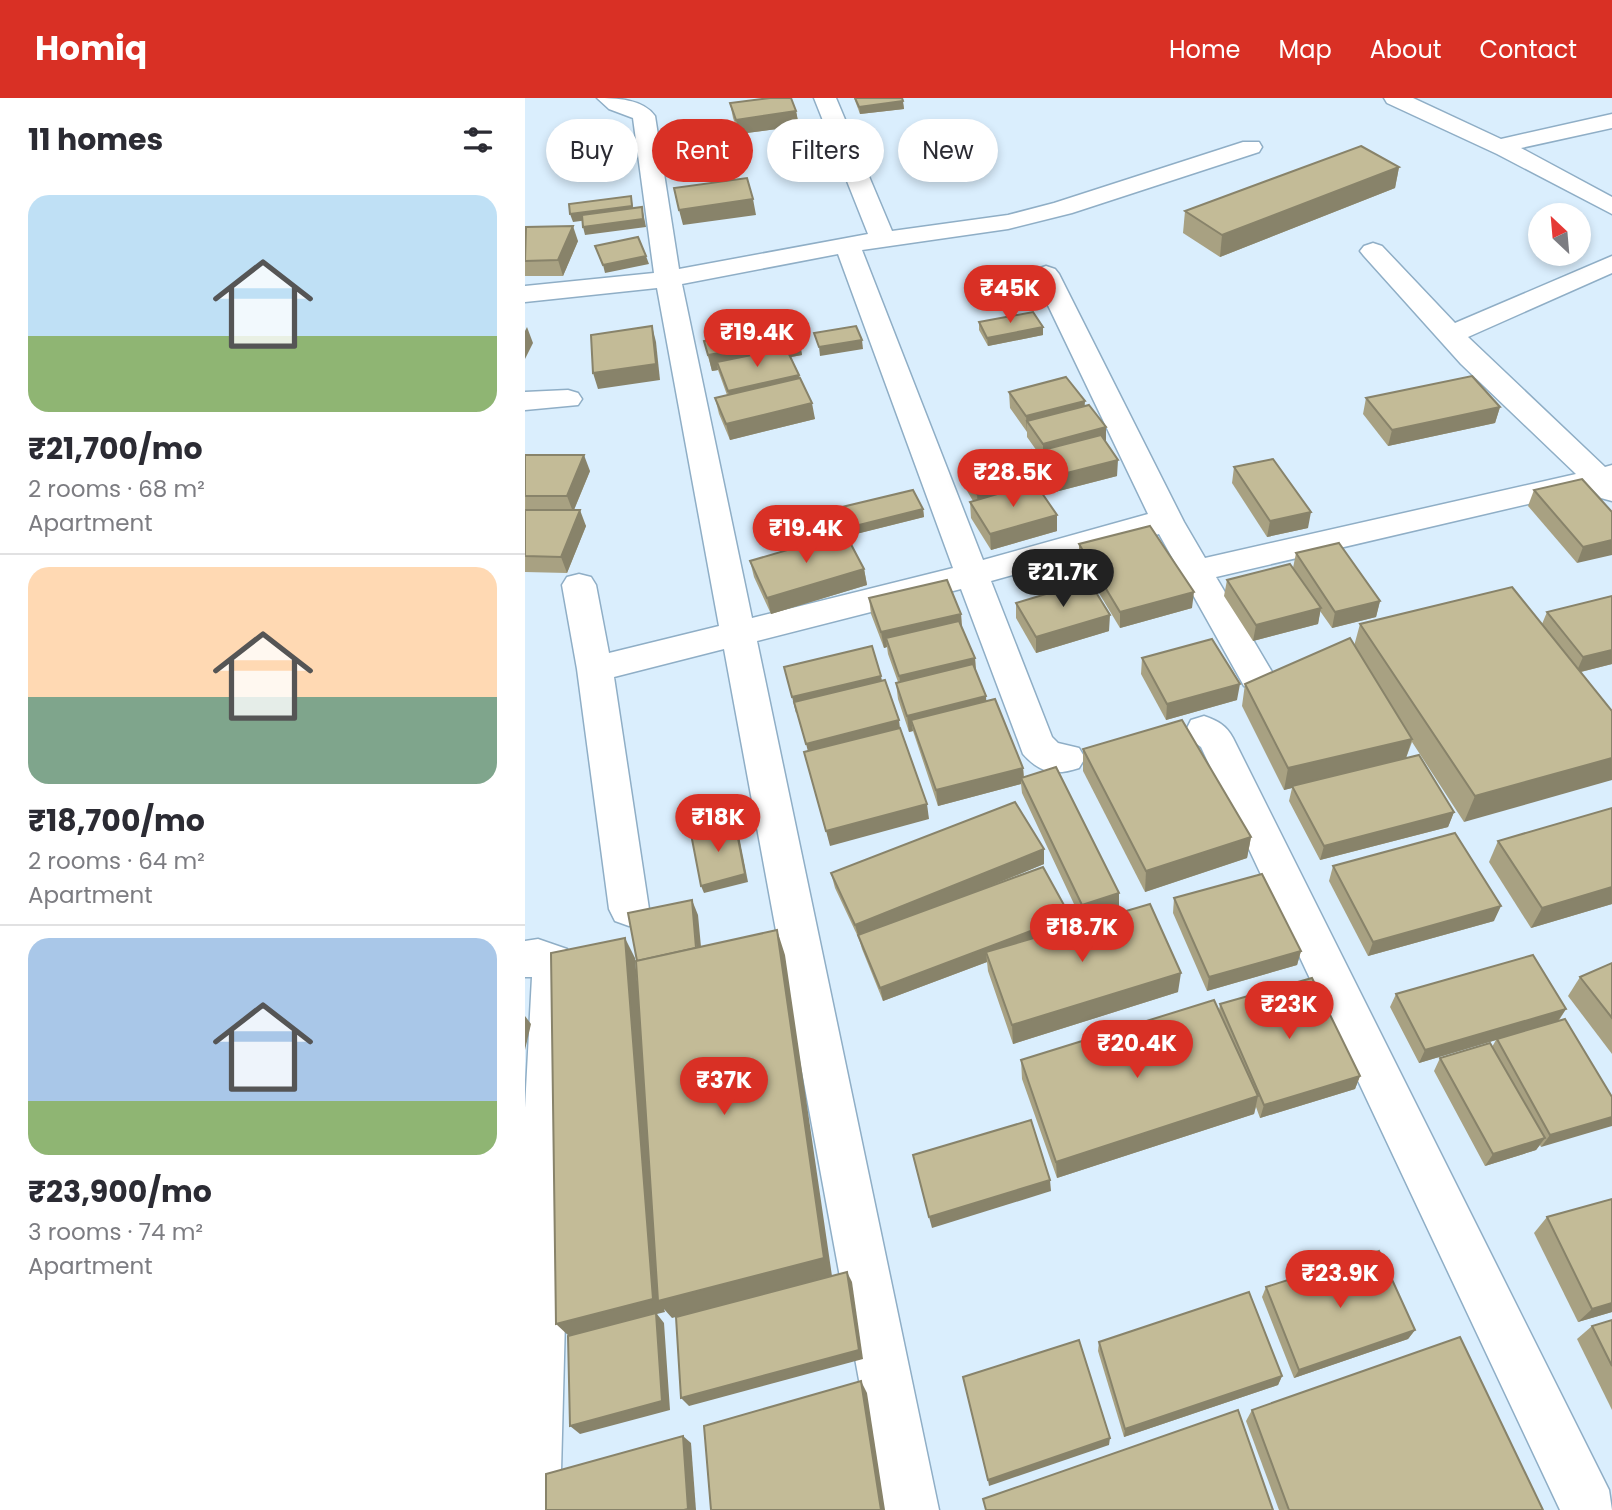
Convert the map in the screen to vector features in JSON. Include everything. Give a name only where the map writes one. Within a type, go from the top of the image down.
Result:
[{"type":"street","points":[[608,98],[614,104],[639,110],[645,116],[668,279],[911,1510]]},
{"type":"street","points":[[825,98],[883,240]]},
{"type":"street","points":[[1395,98],[1499,146],[1612,206]]},
{"type":"street","points":[[1499,146],[1612,121]]},
{"type":"street","points":[[525,294],[668,279],[846,245],[1008,222],[1063,208],[1251,147]]},
{"type":"street","points":[[846,245],[1037,744],[1048,757],[1066,758]]},
{"type":"street","points":[[1373,251],[1471,358],[1608,481]]},
{"type":"street","points":[[1454,338],[1457,331],[1612,264]]},
{"type":"street","points":[[1046,274],[1168,522],[1257,677]]},
{"type":"street","points":[[525,401],[568,399]]},
{"type":"street","points":[[1196,571],[1608,481]]},
{"type":"street","points":[[594,669],[971,575],[1146,525],[1168,522]]},
{"type":"street","points":[[579,585],[629,909]]},
{"type":"street","points":[[1205,730],[1215,738],[1589,1510]]},
{"type":"street","points":[[525,959],[538,957],[552,962],[532,1510]]},
{"type":"building","points":[[791,98],[796,111],[736,119],[730,103]]},
{"type":"building","points":[[855,98],[902,98],[903,101],[859,107]]},
{"type":"building","points":[[1361,146],[1399,167],[1222,235],[1185,211]]},
{"type":"building","points":[[718,182],[748,182],[753,199],[679,210],[674,188]]},
{"type":"building","points":[[631,196],[632,206],[570,214],[569,204]]},
{"type":"building","points":[[642,207],[643,219],[583,227],[582,215]]},
{"type":"building","points":[[573,226],[558,260],[525,261],[526,227]]},
{"type":"building","points":[[638,237],[646,256],[603,265],[595,246]]},
{"type":"building","points":[[1033,312],[1043,327],[987,338],[979,322]]},
{"type":"building","points":[[794,325],[799,339],[708,355],[704,341]]},
{"type":"building","points":[[652,326],[656,364],[593,373],[591,335]]},
{"type":"building","points":[[856,326],[862,340],[819,347],[814,333]]},
{"type":"building","points":[[786,348],[799,375],[728,391],[717,362]]},
{"type":"building","points":[[1472,376],[1500,407],[1392,430],[1366,398]]},
{"type":"building","points":[[1066,377],[1085,401],[1026,416],[1009,392]]},
{"type":"building","points":[[800,378],[812,403],[726,424],[715,398]]},
{"type":"building","points":[[1089,405],[1106,427],[1043,444],[1027,421]]},
{"type":"building","points":[[1101,435],[1118,460],[1055,476],[1039,451]]},
{"type":"building","points":[[1031,450],[1048,476],[977,494],[962,468]]},
{"type":"building","points":[[525,455],[584,455],[567,496],[525,496]]},
{"type":"building","points":[[1273,459],[1311,512],[1270,521],[1234,467]]},
{"type":"building","points":[[1582,479],[1612,512],[1612,540],[1583,547],[1534,490]]},
{"type":"building","points":[[1035,483],[1057,515],[990,534],[970,502]]},
{"type":"building","points":[[913,490],[923,509],[851,527],[842,507]]},
{"type":"building","points":[[525,510],[580,510],[561,557],[525,556]]},
{"type":"building","points":[[1150,526],[1194,592],[1120,612],[1079,544]]},
{"type":"building","points":[[845,533],[864,569],[767,598],[750,561]]},
{"type":"building","points":[[1339,543],[1380,601],[1335,612],[1296,553]]},
{"type":"building","points":[[1290,564],[1321,608],[1256,625],[1227,580]]},
{"type":"building","points":[[947,580],[961,614],[881,632],[869,598]]},
{"type":"building","points":[[1089,581],[1110,615],[1036,637],[1016,603]]},
{"type":"building","points":[[1512,587],[1612,711],[1612,758],[1475,796],[1360,624]]},
{"type":"building","points":[[1612,596],[1612,650],[1583,657],[1547,612]]},
{"type":"building","points":[[959,621],[975,658],[899,676],[886,638]]},
{"type":"building","points":[[1350,638],[1412,739],[1288,768],[1245,684]]},
{"type":"building","points":[[1212,639],[1240,684],[1167,704],[1142,658]]},
{"type":"building","points":[[872,646],[881,676],[792,697],[784,667]]},
{"type":"building","points":[[973,664],[986,696],[907,716],[896,683]]},
{"type":"building","points":[[885,680],[899,720],[806,744],[794,702]]},
{"type":"building","points":[[995,699],[1023,768],[936,790],[911,720]]},
{"type":"building","points":[[1182,720],[1251,837],[1146,871],[1083,749]]},
{"type":"building","points":[[900,728],[927,804],[826,831],[804,752]]},
{"type":"building","points":[[1419,755],[1454,812],[1324,846],[1292,786]]},
{"type":"building","points":[[1056,767],[1119,893],[1082,905],[1021,778]]},
{"type":"building","points":[[1015,802],[1044,849],[855,925],[831,873]]},
{"type":"building","points":[[1612,808],[1612,887],[1542,908],[1498,841]]},
{"type":"building","points":[[735,823],[745,874],[701,886],[691,834]]},
{"type":"building","points":[[1455,833],[1501,906],[1373,942],[1333,866]]},
{"type":"building","points":[[1043,867],[1070,916],[880,988],[858,935]]},
{"type":"building","points":[[1262,874],[1301,951],[1209,977],[1174,898]]},
{"type":"building","points":[[692,900],[696,948],[637,961],[628,913]]},
{"type":"building","points":[[1150,904],[1181,973],[1012,1025],[986,952]]},
{"type":"building","points":[[777,930],[824,1258],[658,1301],[636,961]]},
{"type":"building","points":[[625,938],[653,1299],[556,1324],[551,953]]},
{"type":"building","points":[[1533,955],[1566,1009],[1425,1050],[1396,994]]},
{"type":"building","points":[[1612,963],[1612,1018],[1580,977]]},
{"type":"building","points":[[1312,978],[1360,1076],[1264,1105],[1220,1004]]},
{"type":"building","points":[[1214,1000],[1258,1096],[1056,1162],[1021,1060]]},
{"type":"building","points":[[1565,1019],[1612,1097],[1612,1117],[1550,1135],[1497,1039]]},
{"type":"building","points":[[1490,1043],[1545,1138],[1493,1154],[1440,1058]]},
{"type":"building","points":[[1031,1120],[1050,1180],[929,1217],[913,1155]]},
{"type":"building","points":[[1612,1199],[1612,1303],[1592,1309],[1547,1217]]},
{"type":"building","points":[[1379,1251],[1415,1330],[1299,1370],[1266,1287]]},
{"type":"building","points":[[847,1272],[859,1350],[681,1398],[676,1317]]},
{"type":"building","points":[[1249,1292],[1282,1376],[1125,1429],[1099,1342]]},
{"type":"building","points":[[656,1313],[662,1401],[570,1426],[568,1336]]},
{"type":"building","points":[[1612,1320],[1612,1366],[1592,1326]]},
{"type":"building","points":[[1460,1337],[1543,1510],[1289,1510],[1252,1410]]},
{"type":"building","points":[[1079,1340],[1110,1438],[988,1480],[963,1377]]},
{"type":"building","points":[[861,1381],[881,1510],[711,1510],[704,1426]]},
{"type":"building","points":[[1238,1410],[1273,1510],[986,1510],[983,1499]]},
{"type":"building","points":[[683,1436],[688,1509],[546,1510],[546,1474]]}]
